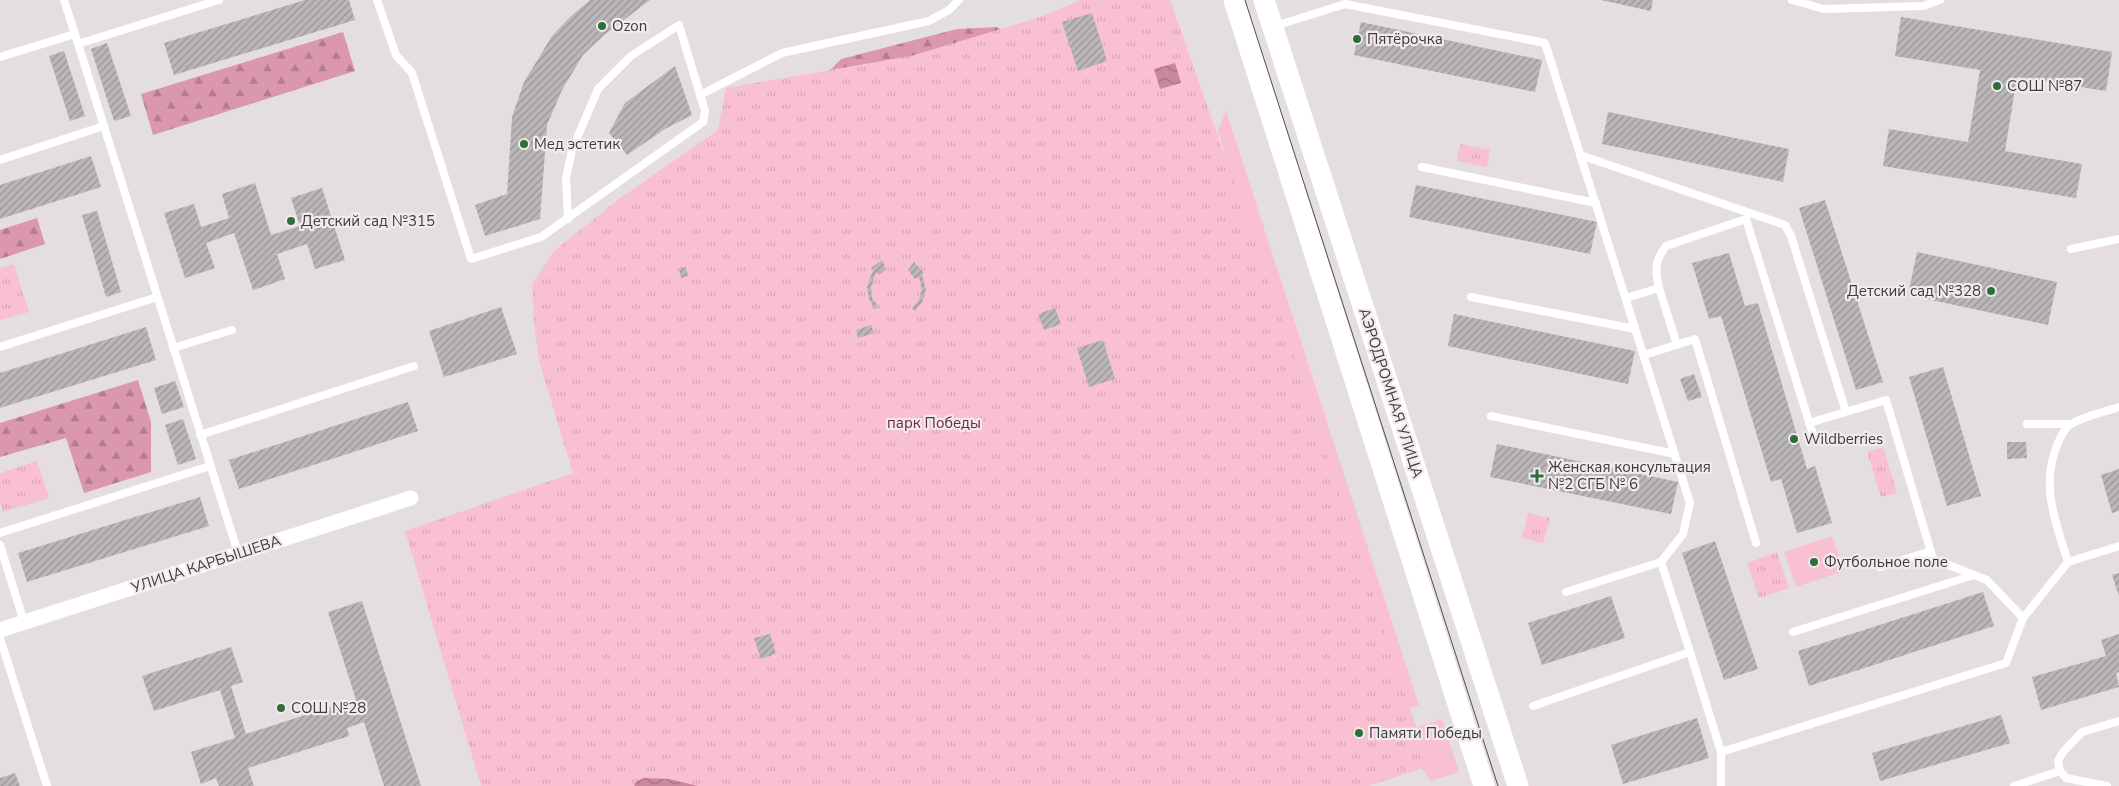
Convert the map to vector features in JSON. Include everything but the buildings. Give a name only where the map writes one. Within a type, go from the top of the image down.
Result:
[{"type":"main road","name":"АЭРОДРОМНАЯ УЛИЦА","points":[[1234,0],[1484,786]]},
{"type":"main road","name":"АЭРОДРОМНАЯ УЛИЦА","points":[[1264,0],[1518,786]]},
{"type":"street","name":"УЛИЦА КАРБЫШЕВА","points":[[0,630],[411,498]]},
{"type":"lane","points":[[64,0],[238,554]]},
{"type":"lane","points":[[78,44],[219,0]]},
{"type":"lane","points":[[377,0],[396,55],[412,73],[471,259],[541,237],[568,219],[703,122],[705,112],[679,24],[631,56],[598,89],[582,121],[572,150],[566,178],[568,219]]},
{"type":"lane","points":[[700,95],[782,53],[929,21],[949,10],[959,0]]},
{"type":"lane","points":[[1792,0],[1824,9],[1923,6],[1940,0]]},
{"type":"lane","points":[[1273,26],[1346,2],[1545,43],[1690,503],[1683,534],[1661,562],[1566,592]]},
{"type":"lane","points":[[0,57],[75,34]]},
{"type":"lane","points":[[0,160],[104,126]]},
{"type":"lane","points":[[1580,155],[1785,225],[1792,236],[1846,412]]},
{"type":"lane","points":[[1422,166],[1596,203]]},
{"type":"lane","points":[[1744,210],[1814,438]]},
{"type":"lane","points":[[1677,345],[1659,288],[1655,269],[1658,256],[1666,246],[1746,219]]},
{"type":"lane","points":[[2071,249],[2119,239]]},
{"type":"lane","points":[[1626,298],[1659,288]]},
{"type":"lane","points":[[0,348],[157,297]]},
{"type":"lane","points":[[1471,297],[1635,329]]},
{"type":"lane","points":[[173,348],[232,330]]},
{"type":"lane","points":[[1644,355],[1695,339],[1756,543]]},
{"type":"lane","points":[[200,435],[414,366]]},
{"type":"lane","points":[[1809,423],[1886,400],[1933,559],[1987,580],[2023,618]]},
{"type":"lane","points":[[2027,424],[2070,424],[2119,408]]},
{"type":"lane","points":[[1492,416],[1675,454]]},
{"type":"lane","points":[[2068,562],[2053,514],[2048,480],[2053,455],[2070,424]]},
{"type":"lane","points":[[0,533],[210,466]]},
{"type":"lane","points":[[0,545],[24,622]]},
{"type":"lane","points":[[1722,752],[2006,663],[2023,618],[2068,562],[2119,546]]},
{"type":"lane","points":[[1880,567],[1931,551]]},
{"type":"lane","points":[[1661,562],[1722,752],[1721,786]]},
{"type":"lane","points":[[1793,632],[1974,575]]},
{"type":"lane","points":[[0,638],[47,786]]},
{"type":"lane","points":[[1533,706],[1690,652]]},
{"type":"lane","points":[[2107,786],[2066,778],[2060,771],[2058,761],[2063,752],[2082,732],[2119,721]]},
{"type":"lane","points":[[2014,786],[2060,771]]},
{"type":"green space","name":"парк Победы","points":[[1081,0],[1170,0],[1279,310],[1429,766],[1369,786],[481,786],[405,531],[573,473],[539,361],[534,323],[532,284],[554,251],[619,199],[718,130],[726,88],[911,56],[1040,17]]},
{"type":"green space","points":[[997,27],[1014,38],[812,89],[841,59],[957,29]]},
{"type":"green space","points":[[343,32],[355,71],[153,135],[141,94]]},
{"type":"green space","points":[[1226,111],[1419,705],[1387,716],[1218,131]]},
{"type":"green space","points":[[1460,144],[1490,150],[1487,167],[1457,161]]},
{"type":"green space","points":[[37,218],[45,244],[0,259],[0,230]]},
{"type":"green space","points":[[14,264],[29,312],[0,320],[0,268]]},
{"type":"green space","points":[[138,380],[151,422],[151,472],[84,493],[66,438],[0,457],[0,423]]},
{"type":"green space","points":[[1883,447],[1897,493],[1881,497],[1867,452]]},
{"type":"green space","points":[[37,461],[49,498],[3,512],[0,503],[0,473]]},
{"type":"green space","points":[[1528,513],[1550,518],[1543,543],[1522,538]]},
{"type":"green space","name":"Футбольное поле","points":[[1832,536],[1844,571],[1796,587],[1784,552]]},
{"type":"green space","points":[[1777,552],[1789,588],[1759,598],[1747,563]]},
{"type":"green space","points":[[1442,719],[1459,772],[1431,781],[1400,740],[1401,733]]},
{"type":"water","points":[[1175,63],[1181,83],[1160,89],[1154,69]]},
{"type":"water","points":[[644,778],[669,779],[698,786],[634,786],[637,781]]},
{"type":"tram line","points":[[1245,0],[1498,786]]},
{"type":"place","name":"Ozon","points":[[602,26]]},
{"type":"place","name":"Пятёрочка","points":[[1357,39]]},
{"type":"place","name":"СОШ №87","points":[[1997,86]]},
{"type":"place","name":"Мед эстетик","points":[[524,144]]},
{"type":"place","name":"Детский сад №315","points":[[291,221]]},
{"type":"place","name":"Детский сад №328","points":[[1991,291]]},
{"type":"place","name":"Wildberries","points":[[1794,439]]},
{"type":"place","name":"Женская консультация №2 СГБ № 6","points":[[1537,476]]},
{"type":"place","name":"Футбольное поле","points":[[1814,562]]},
{"type":"place","name":"СОШ №28","points":[[281,708]]},
{"type":"place","name":"Памяти Победы","points":[[1359,733]]}]
